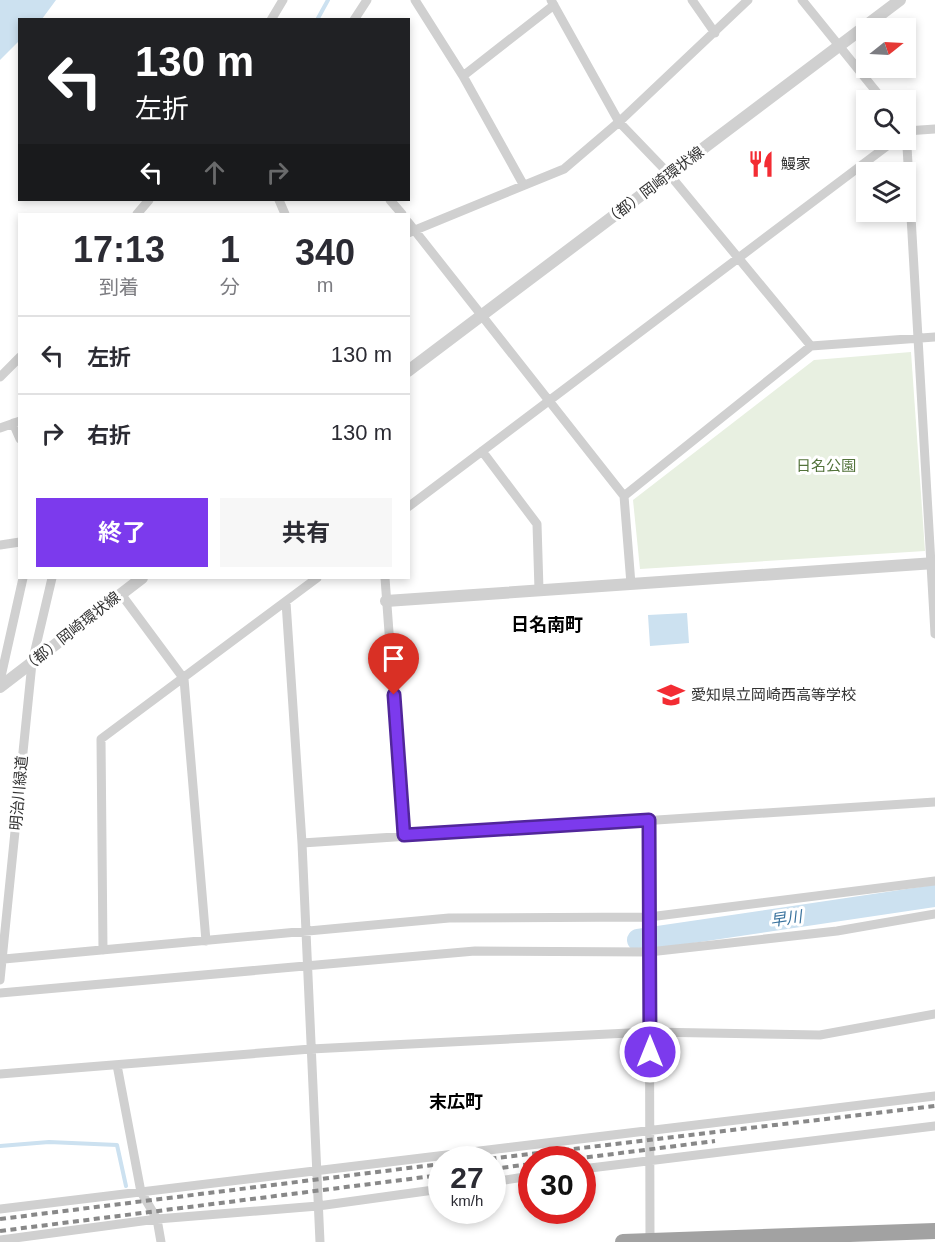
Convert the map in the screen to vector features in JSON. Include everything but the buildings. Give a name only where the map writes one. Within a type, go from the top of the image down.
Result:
[{"type":"highway","points":[[624,1242],[935,1231]]},
{"type":"street","points":[[272,18],[283,0]]},
{"type":"street","points":[[355,18],[367,0]]},
{"type":"street","points":[[416,0],[463,76],[524,184]]},
{"type":"street","points":[[692,0],[715,33]]},
{"type":"street","points":[[631,584],[624,496],[482,316],[411,232],[564,169],[620,122],[748,0]]},
{"type":"street","points":[[802,0],[875,90]]},
{"type":"street","name":"（都）岡崎環状線","points":[[410,370],[900,0]]},
{"type":"street","points":[[463,76],[552,3],[620,122],[669,174],[812,346]]},
{"type":"street","points":[[916,130],[935,129]]},
{"type":"street","points":[[410,505],[882,150]]},
{"type":"street","points":[[907,150],[933,563],[935,634]]},
{"type":"street","points":[[138,213],[148,201]]},
{"type":"street","points":[[391,201],[401,213]]},
{"type":"street","points":[[624,496],[812,346],[935,337]]},
{"type":"street","points":[[0,377],[18,359]]},
{"type":"street","points":[[0,428],[16,422]]},
{"type":"street","points":[[482,451],[537,524],[539,590]]},
{"type":"street","points":[[0,545],[18,542]]},
{"type":"street","points":[[386,601],[933,563]]},
{"type":"street","points":[[0,681],[23,579]]},
{"type":"street","name":"明治川緑道","points":[[0,980],[4,959],[3,939],[32,663],[52,579]]},
{"type":"street","name":"（都）岡崎環状線","points":[[0,687],[141,579]]},
{"type":"street","points":[[104,950],[101,739],[316,579]]},
{"type":"street","points":[[385,579],[404,835]]},
{"type":"street","points":[[121,594],[184,679],[206,941]]},
{"type":"street","points":[[286,602],[302,843],[320,1242]]},
{"type":"street","points":[[302,843],[935,802]]},
{"type":"street","points":[[649,820],[650,1241]]},
{"type":"street","points":[[4,959],[449,918],[649,917],[935,881]]},
{"type":"street","points":[[0,993],[475,951],[649,952],[837,931],[935,914]]},
{"type":"street","points":[[0,1074],[310,1049],[649,1032],[820,1035],[935,1014]]},
{"type":"street","points":[[117,1065],[141,1192],[158,1219],[160,1242]]},
{"type":"street","points":[[0,1209],[935,1096]]},
{"type":"street","points":[[596,1167],[935,1126]]},
{"type":"street","points":[[0,1240],[158,1219],[318,1206],[428,1191]]},
{"type":"green space","name":"日名公園","points":[[911,352],[925,551],[640,569],[633,500],[814,360]]},
{"type":"water","points":[[0,0],[56,0],[43,18],[18,18],[18,42],[0,60]]},
{"type":"water","points":[[687,613],[689,643],[650,646],[648,615]]},
{"type":"waterway","points":[[318,18],[328,0]]},
{"type":"waterway","name":"早川","points":[[638,940],[935,896]]},
{"type":"waterway","points":[[0,1146],[49,1142],[117,1145],[126,1186]]},
{"type":"railway","points":[[506,1157],[935,1106]]},
{"type":"railway","points":[[596,1156],[715,1141]]},
{"type":"railway","points":[[0,1219],[428,1166]]},
{"type":"railway","points":[[506,1167],[518,1166]]},
{"type":"railway","points":[[0,1231],[428,1177]]},
{"type":"place","name":"鰻家","points":[[761,164]]},
{"type":"place","name":"愛知県立岡崎西高等学校","points":[[671,695]]},
{"type":"district","name":"日名南町","points":[[547,625]]},
{"type":"district","name":"末広町","points":[[456,1102]]},
{"type":"route","points":[[394,695],[404,835],[649,820],[650,1052]]}]
